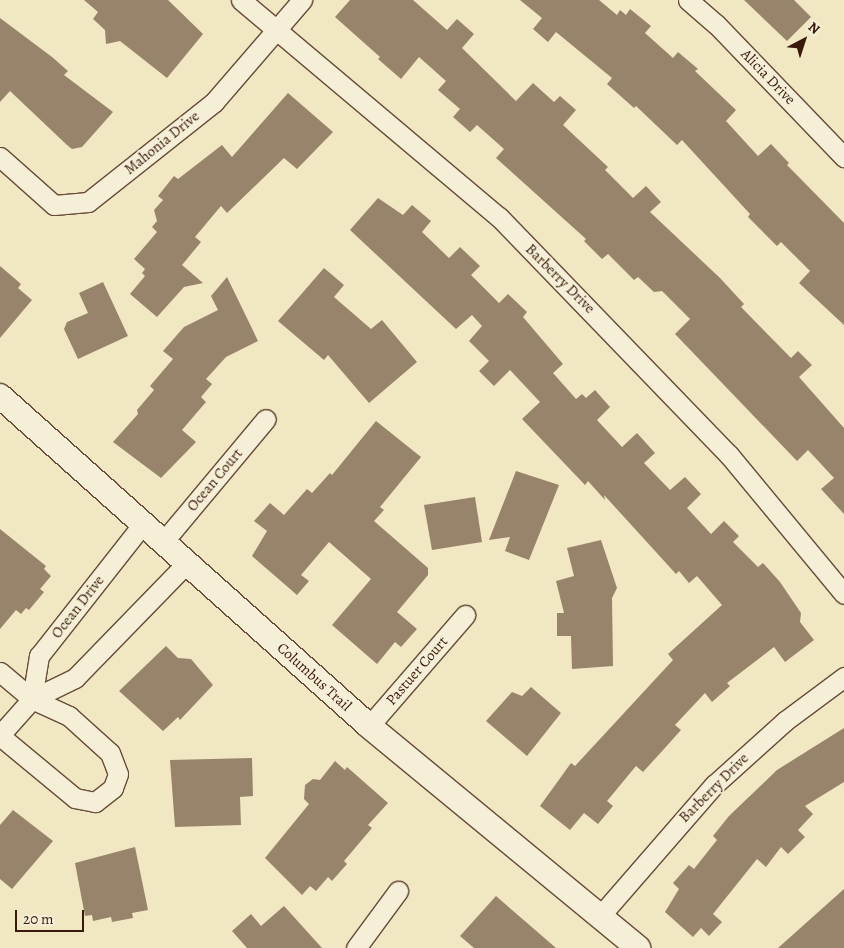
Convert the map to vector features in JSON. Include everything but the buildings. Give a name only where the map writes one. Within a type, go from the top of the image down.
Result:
[{"type":"street","name":"Barberry Drive","points":[[241,0],[499,217],[729,455],[844,594]]},
{"type":"street","name":"Mahonia Drive","points":[[0,157],[54,205],[88,202],[214,102],[302,0]]},
{"type":"street","name":"Alicia Drive","points":[[688,0],[716,24],[844,157]]},
{"type":"street","name":"Columbus Trail","points":[[0,396],[369,726],[638,948]]},
{"type":"street","name":"Ocean Court","points":[[163,542],[266,419]]},
{"type":"street","name":"Ocean Drive","points":[[32,699],[40,656],[143,524]]},
{"type":"street","points":[[0,672],[32,699],[69,716],[110,752],[118,774],[113,788],[95,802],[75,798],[0,735],[32,699],[75,678],[187,563]]},
{"type":"street","name":"Pastuer Court","points":[[369,726],[465,615]]},
{"type":"street","name":"Barberry Drive","points":[[600,916],[714,785],[785,720],[844,677]]},
{"type":"street","points":[[356,948],[398,891]]}]
